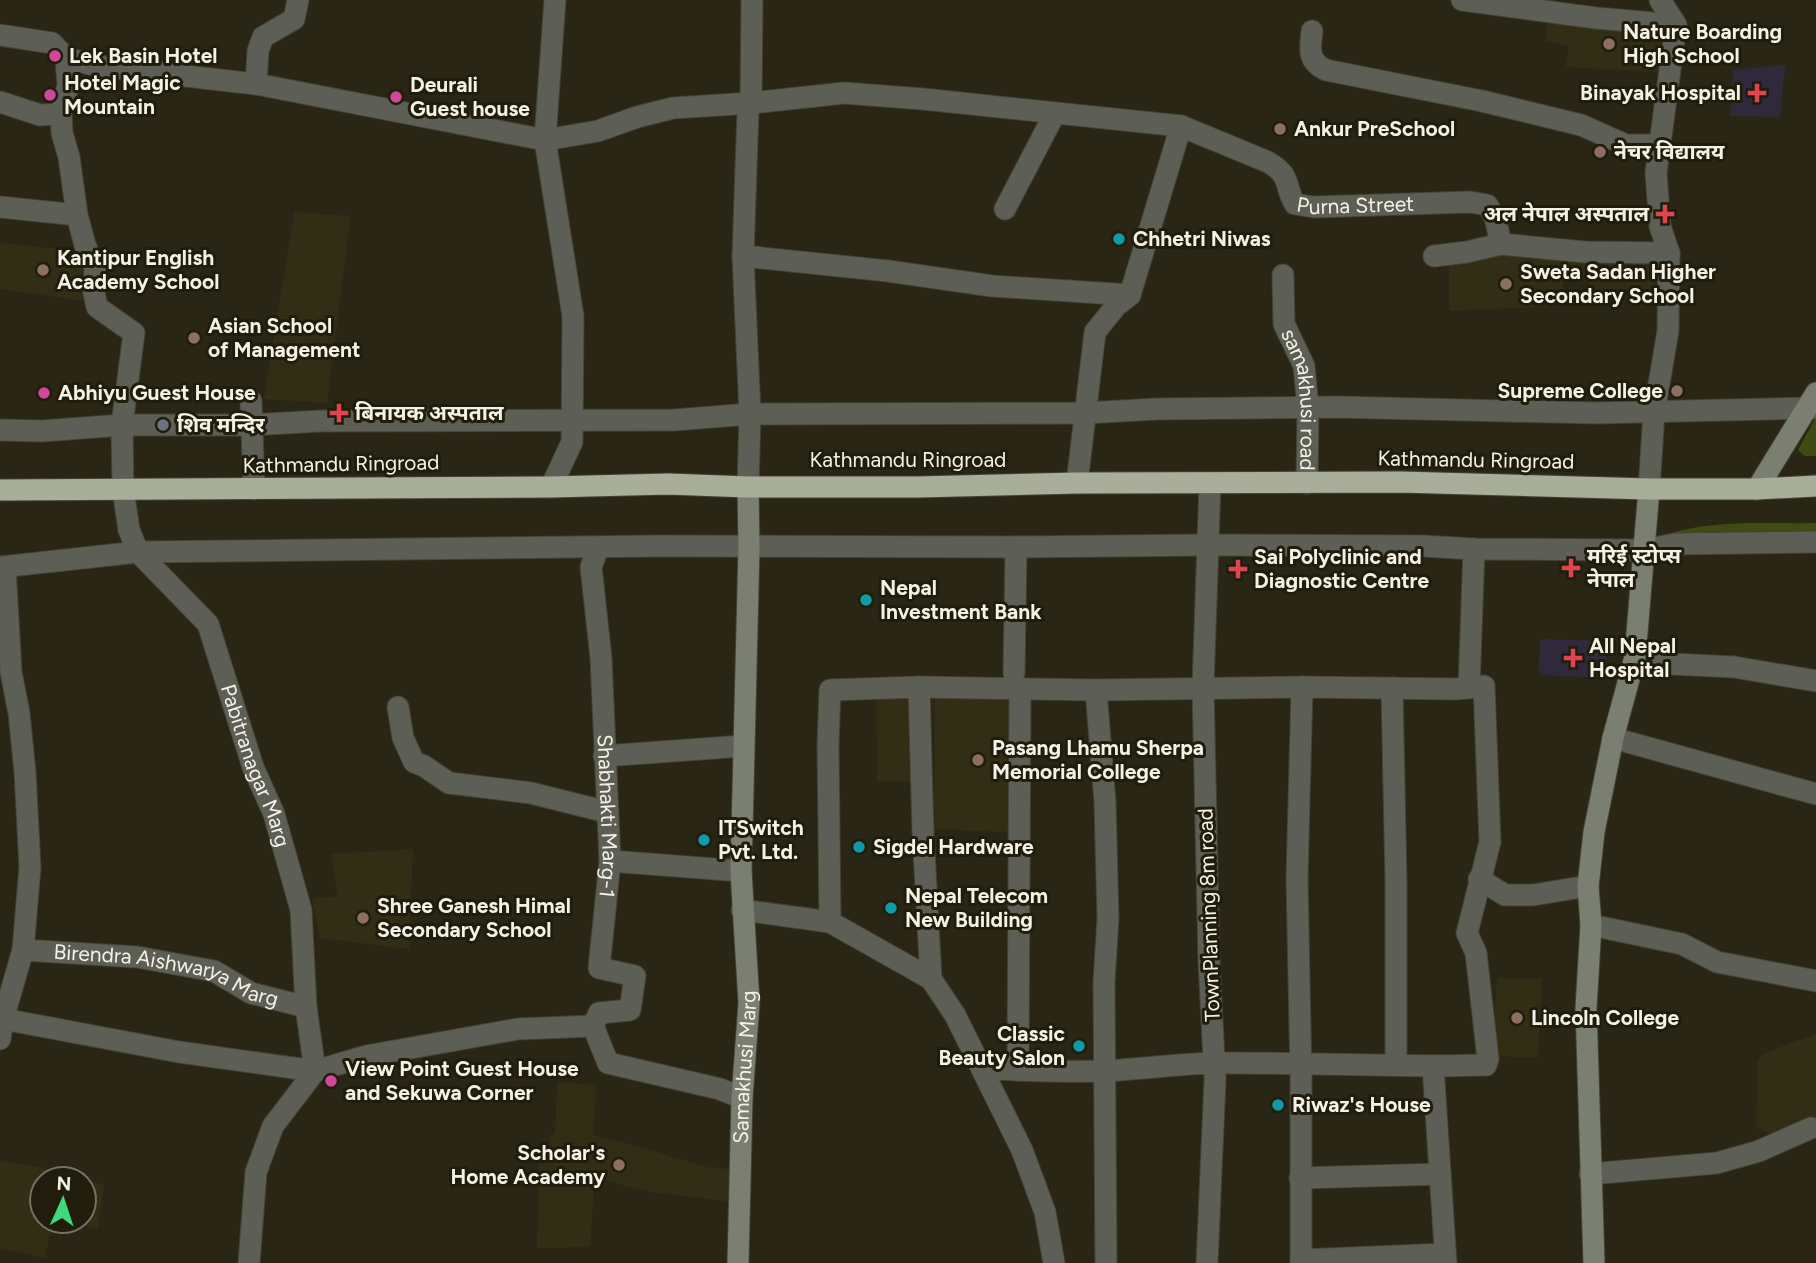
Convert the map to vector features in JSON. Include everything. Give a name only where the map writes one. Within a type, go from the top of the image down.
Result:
[{"type":"highway","name":"Kathmandu Ringroad","points":[[0,490],[668,484],[748,487],[918,486],[1077,482],[1399,482],[1649,489],[1816,486]]},
{"type":"main road","points":[[1757,489],[1814,400]]},
{"type":"main road","name":"Samakhusi Marg","points":[[738,1263],[742,1098],[749,1003],[741,872],[748,487]]},
{"type":"main road","points":[[1594,1263],[1587,1008],[1591,925],[1588,886],[1594,832],[1613,738],[1635,657],[1649,489]]},
{"type":"street","points":[[256,84],[258,51],[263,37],[294,19],[298,0]]},
{"type":"street","points":[[551,486],[572,442],[573,316],[545,140],[555,0]]},
{"type":"street","points":[[748,487],[750,414],[743,256],[748,111],[751,103],[752,0]]},
{"type":"street","points":[[1462,0],[1596,18],[1672,10],[1661,145],[1656,173],[1660,226],[1669,253],[1668,331],[1654,413],[1649,489]]},
{"type":"street","points":[[1312,31],[1310,56],[1316,65],[1326,70],[1482,101],[1581,125],[1626,145],[1661,145]]},
{"type":"street","points":[[0,34],[52,43],[66,58],[98,66],[256,84],[545,140],[597,131],[673,108],[844,93],[1181,126],[1130,295],[1116,306],[1095,332],[1077,482]]},
{"type":"street","points":[[0,207],[78,215],[69,157],[62,133],[61,114],[68,85],[66,58]]},
{"type":"street","points":[[0,102],[40,115],[61,114]]},
{"type":"street","points":[[1005,209],[1055,113]]},
{"type":"street","name":"Purna Street","points":[[1181,126],[1268,162],[1280,170],[1287,180],[1295,204],[1314,207],[1469,202],[1487,205],[1494,216],[1501,244]]},
{"type":"street","name":"Pabitranagar Marg","points":[[78,215],[85,245],[95,268],[94,293],[97,307],[134,333],[122,425],[123,490],[129,530],[138,552],[208,624],[253,767],[274,814],[301,910],[306,1006],[315,1071]]},
{"type":"street","points":[[1434,256],[1501,244],[1585,252],[1669,253]]},
{"type":"street","points":[[743,256],[888,271],[992,286],[1130,295]]},
{"type":"street","name":"samakhusi road","points":[[1283,275],[1284,324],[1304,366],[1308,408],[1307,483]]},
{"type":"street","points":[[0,430],[42,431],[122,425],[250,425],[321,421],[674,420],[750,414],[1085,413],[1157,409],[1308,408],[1654,413],[1814,400]]},
{"type":"street","points":[[251,401],[254,489]]},
{"type":"street","name":"TownPlanning 8m road","points":[[1207,1263],[1214,1063],[1203,687],[1210,483]]},
{"type":"street","points":[[3,567],[138,552],[598,548],[659,545],[1423,546],[1644,550],[1675,544],[1816,542]]},
{"type":"street","points":[[1016,547],[1018,1070]]},
{"type":"street","name":"Shabhakti Marg-1","points":[[315,1071],[366,1056],[518,1029],[593,1026],[599,1013],[629,1010],[635,976],[599,968],[610,861],[601,658],[591,567],[598,548]]},
{"type":"street","points":[[1469,688],[1474,549]]},
{"type":"street","name":"Birendra Aishwarya Marg","points":[[1,1029],[23,950],[30,867],[20,725],[6,672],[3,567]]},
{"type":"street","points":[[1635,657],[1672,664],[1734,667],[1816,681]]},
{"type":"street","points":[[830,922],[830,690],[1017,681],[1096,690],[1484,686],[1490,842],[1467,933],[1476,953],[1486,1065],[1214,1063],[1106,1070],[983,1069]]},
{"type":"street","points":[[919,687],[930,979]]},
{"type":"street","points":[[1302,687],[1297,879],[1301,1261],[1446,1258],[1433,1066]]},
{"type":"street","points":[[1392,688],[1396,1065]]},
{"type":"street","points":[[1096,690],[1105,802],[1108,919],[1104,982],[1106,1263]]},
{"type":"street","points":[[398,707],[402,738],[414,762],[449,783],[531,793],[607,812]]},
{"type":"street","points":[[1613,738],[1816,794]]},
{"type":"street","points":[[604,756],[743,746]]},
{"type":"street","points":[[610,861],[741,872]]},
{"type":"street","points":[[1479,879],[1505,895],[1533,895],[1588,886]]},
{"type":"street","points":[[742,910],[830,922],[930,979],[955,1015],[1022,1150],[1045,1212],[1054,1263]]},
{"type":"street","points":[[1591,925],[1682,944],[1717,962],[1816,981]]},
{"type":"street","name":"Birendra Aishwarya Marg","points":[[23,950],[137,957],[214,971],[251,993],[306,1006]]},
{"type":"street","points":[[593,1026],[608,1063],[720,1089],[742,1098]]},
{"type":"street","points":[[1,1029],[315,1071],[274,1126],[256,1172],[249,1263]]},
{"type":"street","points":[[1590,1174],[1717,1163],[1759,1150],[1811,1128]]},
{"type":"street","points":[[1300,1178],[1440,1174]]},
{"type":"shaded area","name":"Nature Boarding High School","points":[[1550,13],[1661,29],[1659,72],[1566,67],[1569,46],[1545,41]]},
{"type":"shaded area","name":"Binayak Hospital","points":[[1785,65],[1780,117],[1730,116],[1733,70]]},
{"type":"shaded area","points":[[294,212],[351,216],[327,403],[264,399]]},
{"type":"shaded area","name":"Kantipur English Academy School","points":[[0,243],[82,251],[91,302],[0,289]]},
{"type":"shaded area","name":"Sweta Sadan Higher Secondary School","points":[[1525,248],[1665,255],[1667,289],[1590,290],[1588,278],[1564,279],[1563,290],[1540,307],[1449,311],[1449,260]]},
{"type":"shaded area","name":"All Nepal Hospital","points":[[1540,639],[1608,641],[1605,678],[1539,675]]},
{"type":"shaded area","name":"Pasang Lhamu Sherpa Memorial College","points":[[935,690],[1022,691],[1021,833],[934,829]]},
{"type":"shaded area","points":[[876,697],[913,697],[914,782],[877,782]]},
{"type":"shaded area","name":"Shree Ganesh Himal Secondary School","points":[[413,849],[409,949],[320,938],[312,898],[338,897],[331,854]]},
{"type":"shaded area","name":"Lincoln College","points":[[1497,978],[1542,979],[1538,1058],[1491,1056]]},
{"type":"shaded area","points":[[1816,1034],[1816,1122],[1770,1134],[1756,1127],[1757,1064],[1762,1054]]},
{"type":"shaded area","name":"Scholar's Home Academy","points":[[557,1082],[597,1085],[593,1135],[705,1167],[742,1170],[741,1203],[650,1192],[598,1179],[594,1188],[590,1247],[537,1248],[539,1163],[549,1160],[551,1135],[555,1133]]},
{"type":"shaded area","points":[[0,1160],[28,1165],[28,1235],[49,1235],[45,1258],[0,1248]]},
{"type":"shaded area","points":[[98,1184],[104,1186],[98,1229]]},
{"type":"green space","points":[[1816,417],[1816,456],[1805,456],[1798,450]]},
{"type":"green space","points":[[1816,523],[1816,531],[1696,534],[1671,539],[1668,534],[1722,524]]},
{"type":"place","name":"Nature Boarding High School","points":[[1609,44]]},
{"type":"place","name":"Lek Basin Hotel","points":[[55,56]]},
{"type":"place","name":"Binayak Hospital","points":[[1757,93]]},
{"type":"place","name":"Hotel Magic Mountain","points":[[50,95]]},
{"type":"place","name":"Deurali Guest house","points":[[396,97]]},
{"type":"place","name":"Ankur PreSchool","points":[[1280,129]]},
{"type":"place","name":"नेचर विद्यालय","points":[[1600,152]]},
{"type":"place","name":"अल नेपाल अस्पताल","points":[[1665,214]]},
{"type":"place","name":"Chhetri Niwas","points":[[1119,239]]},
{"type":"place","name":"Kantipur English Academy School","points":[[43,270]]},
{"type":"place","name":"Sweta Sadan Higher Secondary School","points":[[1506,284]]},
{"type":"place","name":"Asian School of Management","points":[[194,338]]},
{"type":"place","name":"Supreme College","points":[[1677,391]]},
{"type":"place","name":"Abhiyu Guest House","points":[[44,393]]},
{"type":"place","name":"बिनायक अस्पताल","points":[[339,413]]},
{"type":"place","name":"शिव मन्दिर","points":[[163,425]]},
{"type":"place","name":"मरिई स्टोप्स नेपाल","points":[[1571,568]]},
{"type":"place","name":"Sai Polyclinic and Diagnostic Centre","points":[[1238,569]]},
{"type":"place","name":"Nepal Investment Bank","points":[[866,600]]},
{"type":"place","name":"All Nepal Hospital","points":[[1573,658]]},
{"type":"place","name":"Pasang Lhamu Sherpa Memorial College","points":[[978,760]]},
{"type":"place","name":"ITSwitch Pvt. Ltd.","points":[[704,840]]},
{"type":"place","name":"Sigdel Hardware","points":[[859,847]]},
{"type":"place","name":"Nepal Telecom New Building","points":[[891,908]]},
{"type":"place","name":"Shree Ganesh Himal Secondary School","points":[[363,918]]},
{"type":"place","name":"Lincoln College","points":[[1517,1018]]},
{"type":"place","name":"Classic Beauty Salon","points":[[1079,1046]]},
{"type":"place","name":"View Point Guest House and Sekuwa Corner","points":[[331,1081]]},
{"type":"place","name":"Riwaz's House","points":[[1278,1105]]},
{"type":"place","name":"Scholar's Home Academy","points":[[619,1165]]}]
